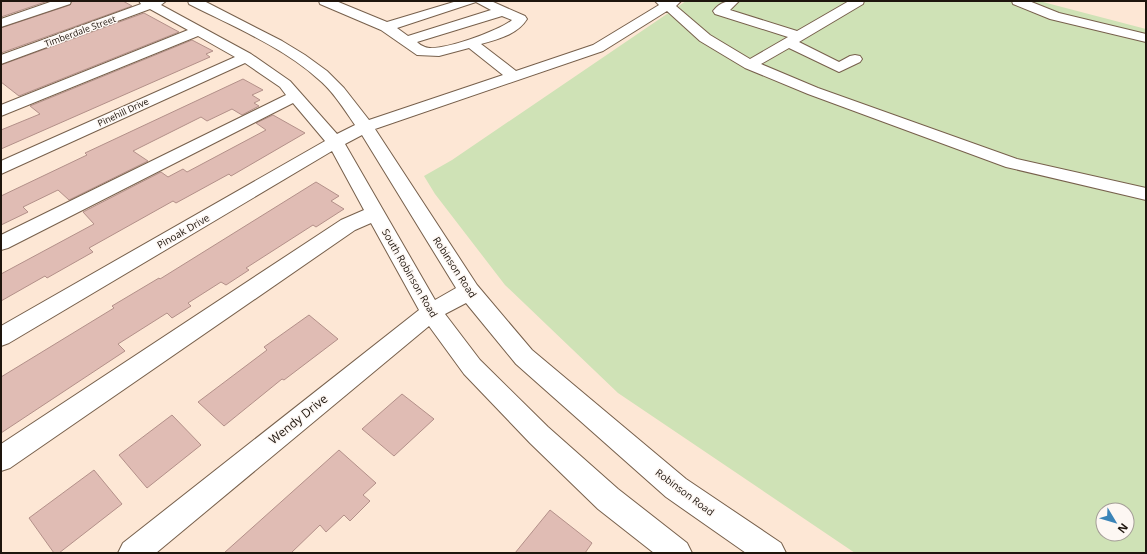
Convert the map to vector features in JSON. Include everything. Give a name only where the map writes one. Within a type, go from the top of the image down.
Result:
[{"type":"street","points":[[1,23],[65,1]]},
{"type":"street","name":"Robinson Road","points":[[194,1],[300,58],[322,74],[339,91],[366,127],[469,291],[524,357],[676,488],[771,553]]},
{"type":"street","points":[[325,1],[386,27],[422,52],[439,52],[471,43],[512,28],[518,24],[520,19],[481,1]]},
{"type":"street","points":[[440,1],[453,6]]},
{"type":"street","points":[[386,27],[470,1]]},
{"type":"street","points":[[733,1],[720,11],[793,39],[839,68],[855,59]]},
{"type":"street","points":[[750,65],[858,1]]},
{"type":"street","points":[[1018,1],[1055,16],[1146,38]]},
{"type":"street","name":"South Robinson Road","points":[[152,2],[198,31],[246,57],[285,84],[335,142],[431,312],[472,367],[539,435],[666,550]]},
{"type":"street","name":"Timberdale Street","points":[[1,60],[152,2]]},
{"type":"street","points":[[668,2],[705,38],[750,65],[813,91],[1012,162],[1146,194]]},
{"type":"street","name":"Pinoak Drive","points":[[1,337],[335,142],[366,127],[598,48],[668,2]]},
{"type":"street","points":[[406,41],[503,11]]},
{"type":"street","points":[[1,111],[198,31]]},
{"type":"street","points":[[471,43],[514,77]]},
{"type":"street","name":"Pinehill Drive","points":[[1,168],[246,57]]},
{"type":"street","points":[[1,243],[295,96]]},
{"type":"street","points":[[1,460],[348,225],[375,213]]},
{"type":"street","name":"Wendy Drive","points":[[132,553],[431,312],[469,291]]},
{"type":"green space","points":[[686,1],[1039,1],[1146,29],[1146,553],[855,553],[618,393],[505,285],[435,194],[424,176],[452,160]]},
{"type":"building","points":[[1,1],[48,1],[1,17]]},
{"type":"building","points":[[72,1],[123,1],[132,6],[1,53],[1,28],[70,5]]},
{"type":"building","points":[[144,13],[179,32],[19,96],[1,82],[1,65]]},
{"type":"building","points":[[192,40],[213,51],[206,54],[210,57],[1,149],[1,130],[40,114],[30,106]]},
{"type":"building","points":[[243,79],[263,90],[252,95],[260,100],[254,103],[259,106],[242,115],[232,109],[207,121],[201,117],[133,151],[148,161],[69,200],[58,190],[23,207],[28,212],[1,225],[1,196],[87,155],[85,153]]},
{"type":"building","points":[[273,115],[305,133],[231,176],[229,174],[176,203],[173,201],[89,248],[93,252],[47,278],[45,276],[1,301],[1,274],[94,224],[83,212],[161,172],[168,177],[183,169],[187,172],[266,130],[256,123]]},
{"type":"building","points":[[316,182],[339,196],[331,201],[344,209],[316,227],[313,225],[246,268],[249,270],[226,285],[221,282],[188,303],[191,306],[172,318],[167,313],[118,344],[125,351],[1,433],[1,377],[114,308],[112,306],[159,278],[160,279]]},
{"type":"building","points":[[309,315],[338,339],[284,380],[282,379],[224,426],[198,402],[267,350],[264,347]]},
{"type":"building","points":[[402,394],[434,419],[394,456],[362,429]]},
{"type":"building","points":[[172,415],[201,445],[147,488],[119,455]]},
{"type":"building","points":[[339,450],[376,483],[363,495],[370,501],[350,521],[344,515],[326,532],[320,525],[291,553],[224,553]]},
{"type":"building","points":[[94,470],[122,504],[59,553],[54,553],[29,518]]},
{"type":"building","points":[[550,510],[592,543],[585,553],[515,553]]}]
